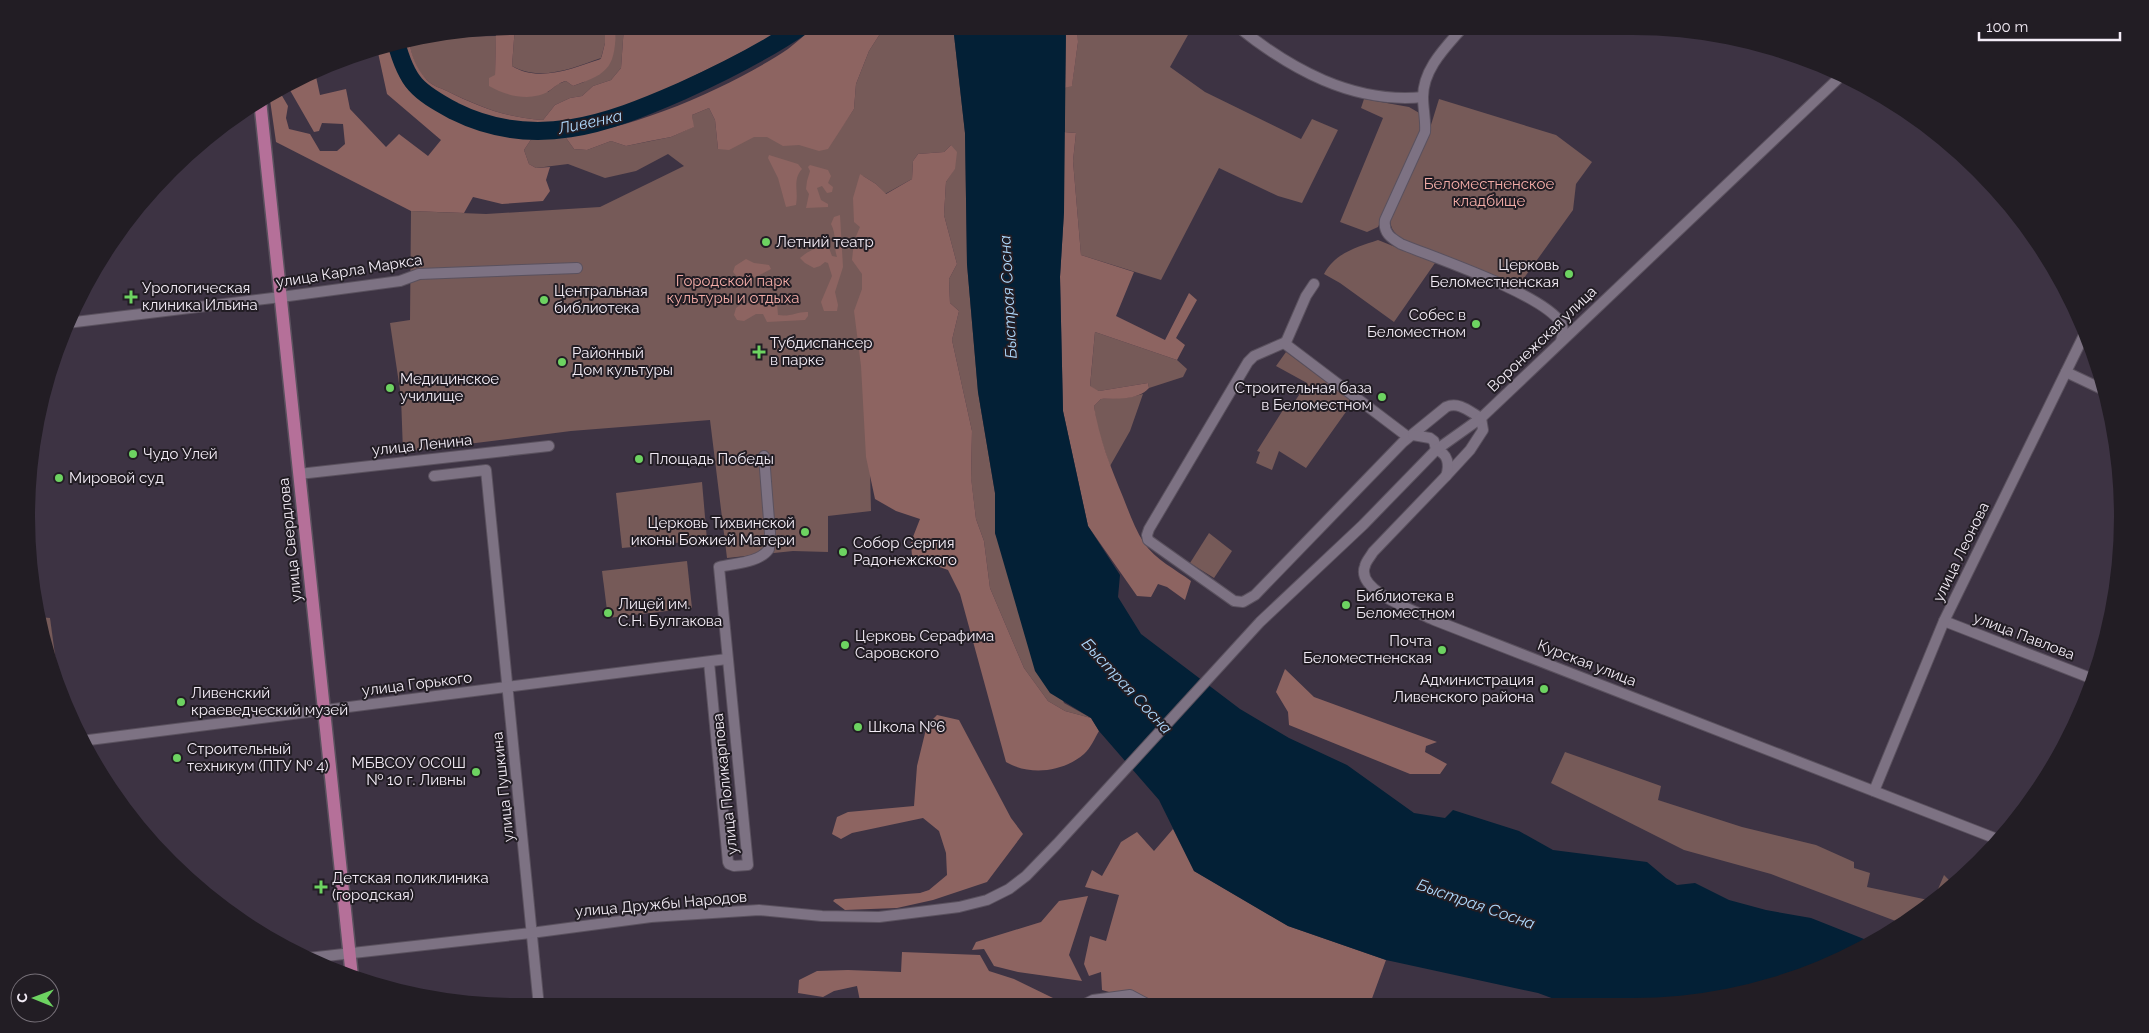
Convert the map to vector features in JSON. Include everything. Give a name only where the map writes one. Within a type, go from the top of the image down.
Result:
[{"type":"main road","name":"улица Свердлова","points":[[261,109],[351,968]]},
{"type":"street","points":[[1248,35],[1265,49],[1292,66],[1334,85],[1368,94],[1408,98],[1423,97]]},
{"type":"street","points":[[1457,35],[1433,64],[1426,78],[1423,97],[1426,123],[1425,132],[1385,220],[1385,229],[1388,235],[1408,247],[1504,286],[1538,305],[1561,323],[1563,331],[1561,341]]},
{"type":"street","name":"Воронежская улица","points":[[1260,622],[1363,526],[1436,450],[1481,418],[1836,81]]},
{"type":"street","name":"улица Карла Маркса","points":[[77,321],[281,298],[400,281],[419,274],[577,268]]},
{"type":"street","points":[[1314,284],[1284,343],[1254,356],[1248,362],[1149,529],[1148,540],[1237,603],[1243,602],[1255,595],[1410,436],[1450,405],[1460,406],[1481,418]]},
{"type":"street","name":"улица Леонова","points":[[1874,791],[1944,621],[2081,342]]},
{"type":"street","points":[[1284,343],[1410,436],[1432,439],[1436,443],[1436,450],[1443,453],[1446,459],[1448,468],[1446,476]]},
{"type":"street","points":[[2066,372],[2096,386]]},
{"type":"street","name":"Курская улица","points":[[1481,418],[1483,427],[1480,436],[1446,476],[1373,552],[1365,564],[1366,580],[1372,589],[1434,620],[1992,837]]},
{"type":"street","name":"улица Ленина","points":[[299,474],[549,446]]},
{"type":"street","name":"улица Поликарпова","points":[[709,662],[728,862],[734,866],[748,865],[719,567],[761,557],[769,550],[770,533],[764,456]]},
{"type":"street","name":"улица Ленина","points":[[434,476],[486,470]]},
{"type":"street","name":"улица Пушкина","points":[[486,470],[537,998]]},
{"type":"street","name":"улица Павлова","points":[[1944,621],[2086,676]]},
{"type":"street","name":"улица Дружбы Народов","points":[[350,954],[651,917],[759,910],[822,916],[860,917],[914,914],[959,908],[987,900],[1009,889],[1026,876],[1260,622]]},
{"type":"street","name":"улица Горького","points":[[91,740],[727,659]]},
{"type":"street","points":[[323,957],[350,954]]},
{"type":"street","points":[[1108,998],[1130,995],[1136,998]]},
{"type":"green space","points":[[514,35],[605,35],[601,58],[579,66],[556,72],[534,73],[512,66]]},
{"type":"green space","points":[[615,35],[623,35],[621,68],[611,80],[593,86],[582,96],[570,98],[555,105],[543,120],[517,117],[494,111],[431,84],[417,66],[410,47],[454,39],[496,36],[495,75],[548,92],[558,84],[566,81],[573,86],[584,82]]},
{"type":"green space","name":"Городской парк культуры и отдыха","points":[[879,35],[954,35],[965,133],[967,264],[978,392],[995,493],[995,533],[1064,703],[1091,718],[1065,711],[1048,701],[1024,668],[990,588],[984,541],[976,519],[971,478],[972,431],[952,340],[959,311],[950,303],[949,279],[957,264],[944,215],[946,182],[955,168],[951,145],[944,152],[918,154],[913,161],[912,179],[885,194],[876,184],[863,176],[871,511],[828,516],[828,552],[793,551],[727,558],[710,420],[571,431],[403,452],[401,397],[390,323],[410,320],[411,211],[486,214],[600,207],[684,166],[668,154],[636,171],[605,178],[568,164],[536,168],[529,164],[524,150],[532,138],[564,135],[574,149],[587,150],[611,141],[626,146],[671,137],[693,127],[692,115],[709,108],[715,120],[718,149],[758,129],[830,144],[854,109],[856,84],[869,51]]},
{"type":"green space","points":[[1078,35],[1188,35],[1170,67],[1205,92],[1301,139],[1312,119],[1338,130],[1302,203],[1278,196],[1219,168],[1161,280],[1081,255],[1073,161],[1076,133],[1065,132],[1065,88],[1072,85]]},
{"type":"green space","points":[[1364,99],[1409,107],[1421,114],[1423,126],[1378,227],[1367,232],[1340,222],[1383,118],[1361,108]]},
{"type":"green space","name":"Беломестненское кладбище","points":[[1439,99],[1556,135],[1592,162],[1576,184],[1573,210],[1519,285],[1405,241],[1392,228],[1390,217],[1426,141]]},
{"type":"green space","points":[[1378,240],[1435,263],[1394,322],[1340,283],[1324,274],[1340,256],[1355,248]]},
{"type":"green space","points":[[1095,332],[1177,360],[1187,369],[1183,377],[1149,388],[1148,383],[1099,391],[1090,387]]},
{"type":"green space","points":[[1286,352],[1353,402],[1306,468],[1279,451],[1272,470],[1256,463],[1260,452],[1257,451],[1288,402],[1293,404],[1307,383],[1276,366]]},
{"type":"green space","points":[[1143,394],[1130,431],[1110,466],[1097,427],[1094,406],[1101,399],[1131,397]]},
{"type":"green space","points":[[702,482],[707,540],[622,548],[616,493]]},
{"type":"green space","points":[[1209,533],[1232,551],[1214,578],[1190,563]]},
{"type":"green space","points":[[687,561],[692,608],[608,618],[602,571]]},
{"type":"green space","points":[[46,618],[50,618],[55,652]]},
{"type":"green space","points":[[1565,752],[1661,786],[1658,800],[1742,827],[1816,845],[1854,862],[1854,868],[1870,873],[1867,887],[1924,899],[1894,920],[1771,874],[1684,850],[1551,783]]},
{"type":"green space","points":[[1944,875],[1949,880],[1938,888]]},
{"type":"shaded area","points":[[514,35],[512,66],[522,71],[545,74],[568,70],[601,59],[605,35],[615,35],[612,59],[608,66],[596,77],[573,86],[566,81],[542,94],[527,97],[511,95],[489,86],[489,78],[495,75],[496,36]]},
{"type":"shaded area","points":[[623,35],[773,35],[685,80],[624,107],[582,120],[539,126],[519,125],[484,117],[444,99],[426,87],[414,73],[405,48],[410,47],[417,66],[427,80],[434,85],[494,111],[530,119],[543,120],[555,105],[570,98],[582,96],[593,86],[611,80],[621,68]]},
{"type":"shaded area","points":[[804,35],[879,35],[869,51],[856,84],[854,109],[828,149],[819,151],[799,145],[783,146],[767,137],[754,137],[729,150],[718,149],[715,120],[709,108],[692,115],[694,127],[671,137],[626,146],[611,141],[587,150],[574,149],[564,135],[590,132],[619,125],[680,105],[739,78],[788,49]]},
{"type":"shaded area","points":[[1066,35],[1078,35],[1072,86],[1065,88]]},
{"type":"shaded area","points":[[393,51],[400,77],[406,87],[434,106],[474,126],[503,134],[532,138],[524,150],[529,164],[536,168],[550,167],[546,180],[550,191],[543,201],[502,204],[473,197],[464,213],[411,211],[276,142],[270,103],[282,97],[288,106],[286,118],[289,129],[310,134],[320,151],[337,151],[345,144],[343,124],[322,123],[319,131],[314,132],[291,92],[317,79],[320,95],[346,89],[350,109],[386,147],[399,134],[428,156],[441,140],[387,94],[379,55]]},
{"type":"shaded area","points":[[1064,132],[1076,133],[1073,161],[1081,255],[1134,272],[1116,316],[1165,340],[1189,293],[1197,300],[1176,338],[1185,345],[1177,360],[1095,332],[1090,386],[1099,391],[1148,383],[1149,388],[1139,395],[1126,398],[1101,399],[1094,406],[1106,453],[1135,526],[1144,543],[1154,554],[1191,581],[1185,600],[1167,587],[1158,584],[1151,597],[1137,596],[1088,526],[1063,411],[1060,277],[1064,212]]},
{"type":"shaded area","points":[[951,145],[957,152],[955,169],[946,182],[944,215],[957,264],[949,279],[950,303],[959,311],[952,340],[972,431],[971,477],[976,519],[984,541],[990,588],[1024,668],[1048,701],[1065,711],[1091,718],[1099,731],[1084,754],[1076,760],[1066,765],[1046,770],[1025,769],[1006,762],[960,594],[948,570],[912,557],[911,542],[920,519],[896,511],[875,499],[866,457],[861,366],[854,311],[862,289],[862,274],[852,260],[854,241],[860,227],[854,222],[853,198],[860,174],[876,184],[886,194],[912,179],[913,161],[918,154],[944,152]]},
{"type":"shaded area","points":[[769,155],[798,164],[802,169],[796,182],[796,205],[786,207],[778,178],[768,158]]},
{"type":"shaded area","points":[[810,165],[828,170],[831,176],[828,183],[833,187],[832,192],[827,193],[822,186],[817,188],[821,200],[828,204],[828,207],[806,208],[809,194],[806,189],[810,171],[808,167]]},
{"type":"shaded area","points":[[840,215],[843,267],[835,292],[838,305],[837,311],[824,311],[821,302],[832,276],[828,263],[825,262],[814,268],[800,258],[810,251],[821,247],[829,248],[832,256],[837,257],[834,232],[831,224],[834,217]]},
{"type":"shaded area","points":[[746,259],[754,263],[769,265],[771,269],[746,282],[739,279],[733,272],[735,266]]},
{"type":"shaded area","points":[[743,303],[777,303],[778,315],[808,312],[808,316],[805,320],[767,322],[763,314],[756,314],[744,321],[737,320],[734,315],[736,308]]},
{"type":"shaded area","points":[[1285,669],[1314,697],[1437,742],[1426,746],[1425,752],[1447,764],[1440,774],[1410,774],[1289,725],[1288,712],[1276,692]]},
{"type":"shaded area","points":[[937,715],[959,720],[1011,818],[1023,834],[987,882],[933,900],[897,908],[845,910],[833,901],[835,899],[920,893],[929,890],[947,875],[946,853],[939,831],[923,818],[852,833],[841,839],[832,834],[837,817],[848,812],[914,806],[917,766],[927,725]]},
{"type":"shaded area","points":[[1173,829],[1194,871],[1288,926],[1386,960],[1372,998],[1130,998],[1102,990],[1101,972],[1089,976],[1084,964],[1090,936],[1106,941],[1119,895],[1085,887],[1092,870],[1102,876],[1121,842],[1137,832],[1154,851]]},
{"type":"shaded area","points":[[1088,896],[1069,955],[1082,981],[1018,972],[994,966],[984,949],[972,950],[976,942],[1041,922],[1059,901]]},
{"type":"shaded area","points":[[902,952],[980,955],[989,971],[1014,979],[1053,998],[859,998],[857,986],[834,991],[823,997],[798,993],[799,980],[817,971],[901,972]]},
{"type":"water","name":"Быстрая Сосна","points":[[954,35],[1066,35],[1064,212],[1060,277],[1063,411],[1088,526],[1120,575],[1118,597],[1141,634],[1240,709],[1289,738],[1347,765],[1414,813],[1445,818],[1453,810],[1519,831],[1553,850],[1647,862],[1677,885],[1695,883],[1729,900],[1766,910],[1811,918],[1863,939],[1817,961],[1757,982],[1726,989],[1664,997],[1552,998],[1538,993],[1386,960],[1288,926],[1194,871],[1159,800],[1099,731],[1091,718],[1050,693],[1035,671],[995,533],[995,493],[978,392],[967,264],[965,133]]},
{"type":"waterway","name":"Ливенка","points":[[398,50],[409,77],[422,91],[441,104],[484,123],[513,129],[542,131],[570,128],[626,114],[698,84],[744,61],[788,35]]},
{"type":"place","name":"Летний театр","points":[[766,242]]},
{"type":"place","name":"Церковь Беломестненская","points":[[1569,274]]},
{"type":"place","name":"Урологическая клиника Ильина","points":[[131,297]]},
{"type":"place","name":"Центральная библиотека","points":[[544,300]]},
{"type":"place","name":"Собес в Беломестном","points":[[1476,324]]},
{"type":"place","name":"Тубдиспансер в парке","points":[[759,352]]},
{"type":"place","name":"Районный Дом культуры","points":[[562,362]]},
{"type":"place","name":"Медицинское училище","points":[[390,388]]},
{"type":"place","name":"Строительная база в Беломестном","points":[[1382,397]]},
{"type":"place","name":"Чудо Улей","points":[[133,454]]},
{"type":"place","name":"Площадь Победы","points":[[639,459]]},
{"type":"place","name":"Мировой суд","points":[[59,478]]},
{"type":"place","name":"Церковь Тихвинской иконы Божией Матери","points":[[805,532]]},
{"type":"place","name":"Собор Сергия Радонежского","points":[[843,552]]},
{"type":"place","name":"Библиотека в Беломестном","points":[[1346,605]]},
{"type":"place","name":"Лицей им. С.Н. Булгакова","points":[[608,613]]},
{"type":"place","name":"Церковь Серафима Саровского","points":[[845,645]]},
{"type":"place","name":"Почта Беломестненская","points":[[1442,650]]},
{"type":"place","name":"Администрация Ливенского района","points":[[1544,689]]},
{"type":"place","name":"Ливенский краеведческий музей","points":[[181,702]]},
{"type":"place","name":"Школа №6","points":[[858,727]]},
{"type":"place","name":"Строительный техникум (ПТУ № 4)","points":[[177,758]]},
{"type":"place","name":"МБВСОУ ОСОШ № 10 г. Ливны","points":[[476,772]]},
{"type":"place","name":"Детская поликлиника (городская)","points":[[321,887]]}]
